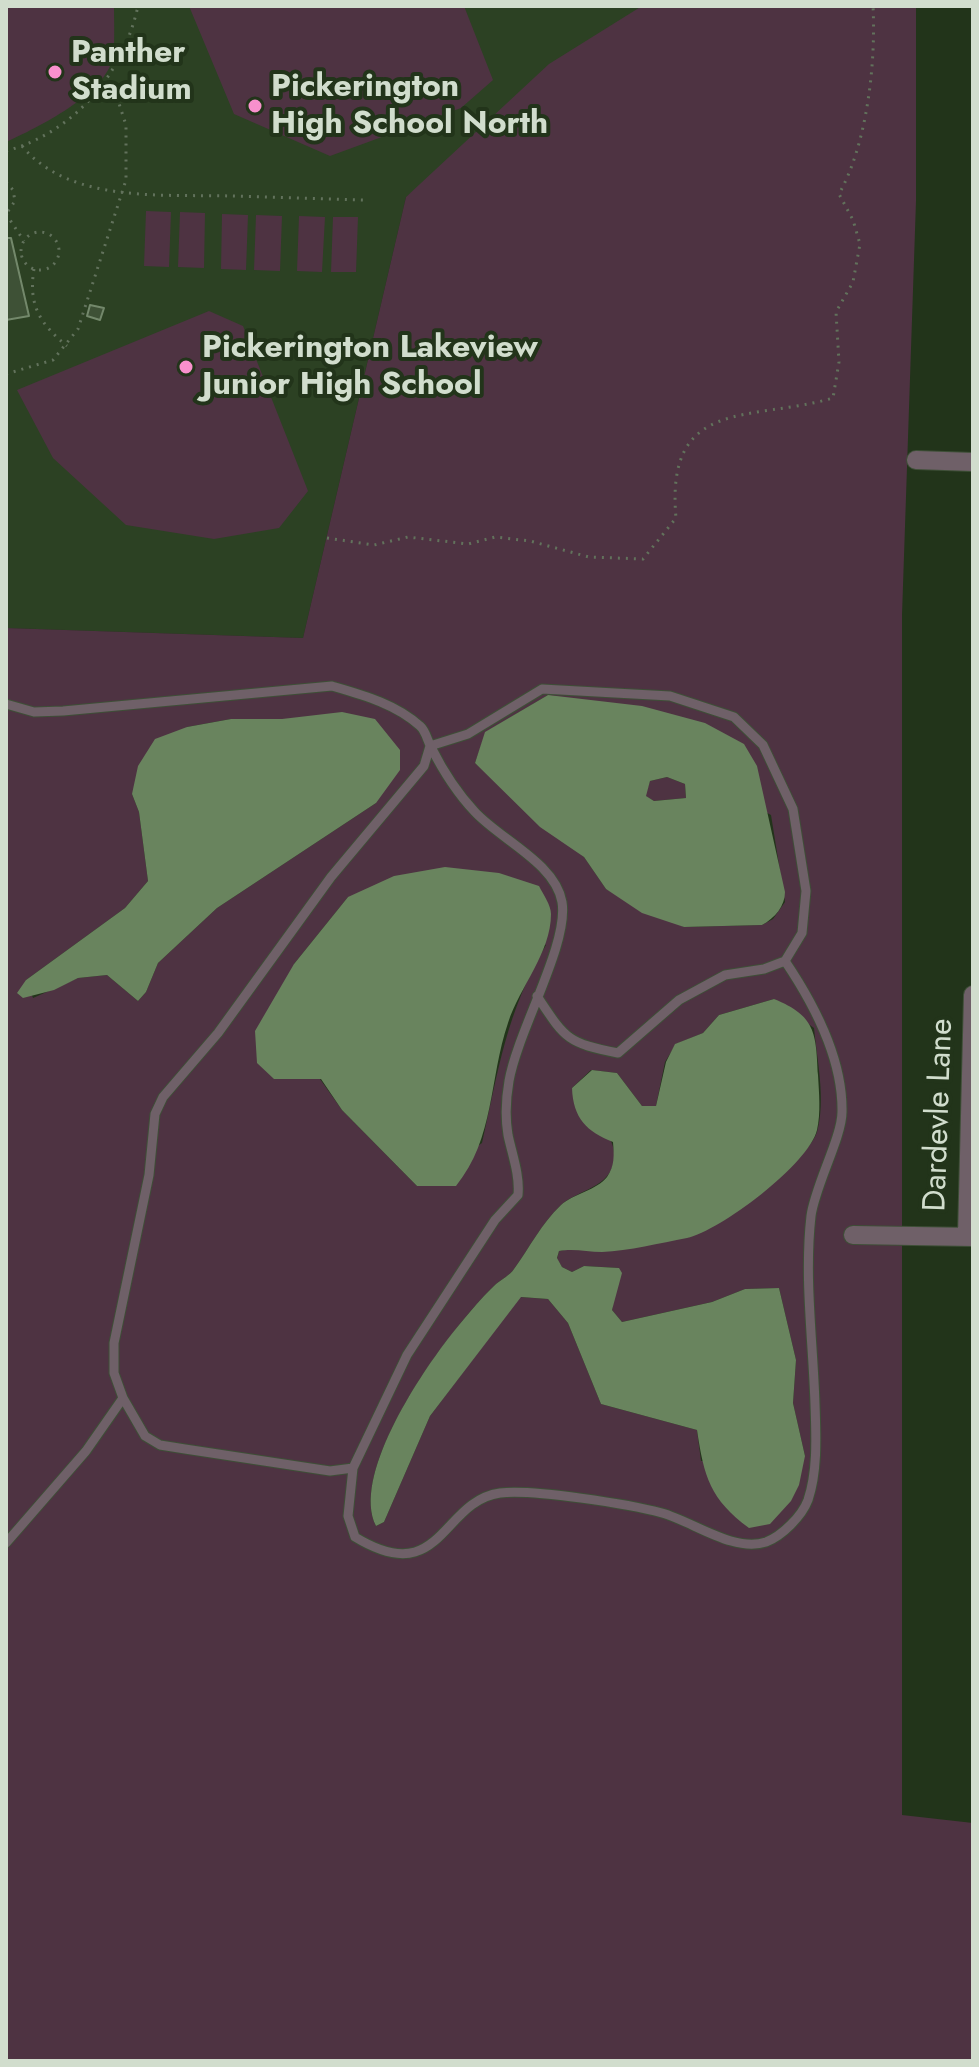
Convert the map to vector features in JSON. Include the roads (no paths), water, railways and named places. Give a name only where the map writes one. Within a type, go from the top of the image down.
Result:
[{"type":"street","points":[[916,460],[973,462]]},
{"type":"street","name":"Dardevle Lane","points":[[970,1237],[973,995]]},
{"type":"street","points":[[853,1235],[970,1237]]},
{"type":"lane","points":[[6,704],[34,712],[63,711],[332,686],[393,707],[423,728],[451,783],[475,812],[551,876],[559,888],[562,904],[560,932],[516,1050],[506,1102],[518,1195],[495,1220],[407,1355],[353,1468],[348,1516],[355,1537],[375,1549],[403,1554],[426,1548],[479,1499],[501,1493],[592,1501],[662,1513],[741,1543],[764,1543],[783,1532],[807,1502],[817,1448],[807,1258],[811,1212],[842,1113],[833,1054],[808,996],[785,961]]},
{"type":"lane","points":[[430,746],[468,734],[542,689],[670,696],[734,717],[763,745],[793,809],[806,891],[802,933],[785,961],[764,969],[725,975],[679,1000],[618,1053],[588,1047],[565,1037],[537,996]]},
{"type":"lane","points":[[353,1468],[307,1468],[160,1445],[145,1436],[123,1398],[114,1373],[114,1343],[149,1175],[155,1114],[163,1097],[218,1033],[331,877],[424,766],[430,746]]},
{"type":"lane","points":[[6,1543],[86,1451],[123,1398]]},
{"type":"place","name":"Panther Stadium","points":[[55,72]]},
{"type":"place","name":"Pickerington High School North","points":[[255,106]]},
{"type":"place","name":"Pickerington Lakeview Junior High School","points":[[186,367]]}]
